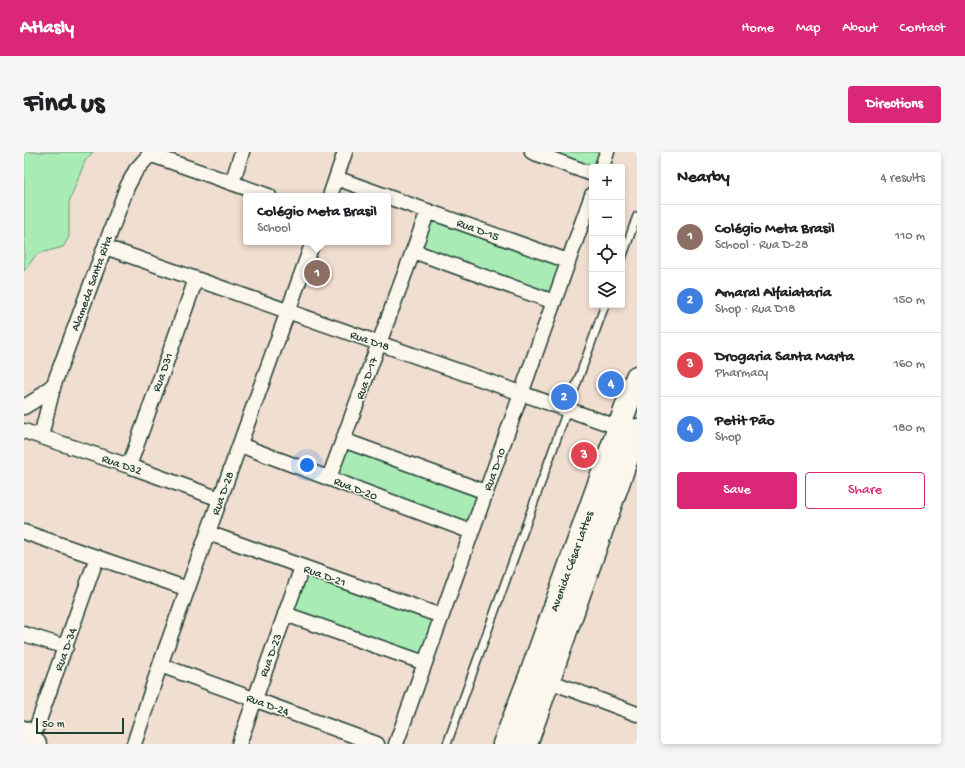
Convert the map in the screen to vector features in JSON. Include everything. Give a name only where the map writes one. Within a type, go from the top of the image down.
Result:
[{"type":"main road","name":"Avenida César Lattes","points":[[504,744],[539,678],[630,431],[637,377]]},
{"type":"main road","name":"Avenida César Lattes","points":[[526,744],[539,678]]},
{"type":"street","points":[[232,183],[242,152]]},
{"type":"street","points":[[331,193],[345,152]]},
{"type":"street","points":[[532,152],[589,173]]},
{"type":"street","points":[[603,164],[607,152]]},
{"type":"street","points":[[150,153],[260,193]]},
{"type":"street","name":"Alameda Santa Rita","points":[[24,407],[37,399],[54,384],[127,187],[136,170],[150,153]]},
{"type":"street","name":"Rua D-15","points":[[336,178],[378,193]]},
{"type":"street","name":"Rua D-15","points":[[391,197],[568,261]]},
{"type":"street","name":"Rua D-10","points":[[396,744],[590,200]]},
{"type":"street","name":"Rua D-17","points":[[329,478],[428,211]]},
{"type":"street","name":"Rua D-28","points":[[134,744],[160,665],[312,245]]},
{"type":"street","name":"Rua D18","points":[[105,248],[630,431]]},
{"type":"street","points":[[413,251],[554,302]]},
{"type":"street","name":"Rua D31","points":[[129,466],[196,279]]},
{"type":"street","points":[[41,436],[54,384]]},
{"type":"street","name":"Rua D32","points":[[24,431],[129,466],[220,499]]},
{"type":"street","points":[[343,440],[486,492]]},
{"type":"street","name":"Rua D-20","points":[[240,445],[472,532]]},
{"type":"street","points":[[24,532],[188,589]]},
{"type":"street","name":"Rua D-21","points":[[208,533],[441,616]]},
{"type":"street","name":"Rua D-34","points":[[31,738],[66,647],[97,557]]},
{"type":"street","name":"Rua D-23","points":[[239,744],[302,567]]},
{"type":"street","points":[[285,614],[425,663]]},
{"type":"street","points":[[24,634],[66,647]]},
{"type":"street","name":"Rua D-24","points":[[160,665],[377,744]]},
{"type":"street","points":[[539,678],[637,714]]},
{"type":"lane","points":[[625,250],[637,216]]},
{"type":"lane","points":[[447,744],[604,308]]},
{"type":"green space","points":[[24,152],[93,152],[85,161],[69,202],[69,237],[63,247],[37,254],[24,271]]},
{"type":"green space","points":[[538,152],[604,152],[599,164],[589,164],[589,166]]},
{"type":"green space","points":[[429,215],[566,262],[552,299],[417,251]]},
{"type":"green space","points":[[345,443],[482,494],[469,529],[333,477]]},
{"type":"green space","points":[[305,571],[436,618],[422,656],[291,610]]},
{"type":"place","name":"Colégio Meta Brasil","points":[[317,273]]},
{"type":"place","name":"Petit Pão","points":[[611,384]]},
{"type":"place","name":"Amaral Alfaiataria","points":[[564,397]]},
{"type":"place","name":"Drogaria Santa Marta","points":[[584,455]]}]
